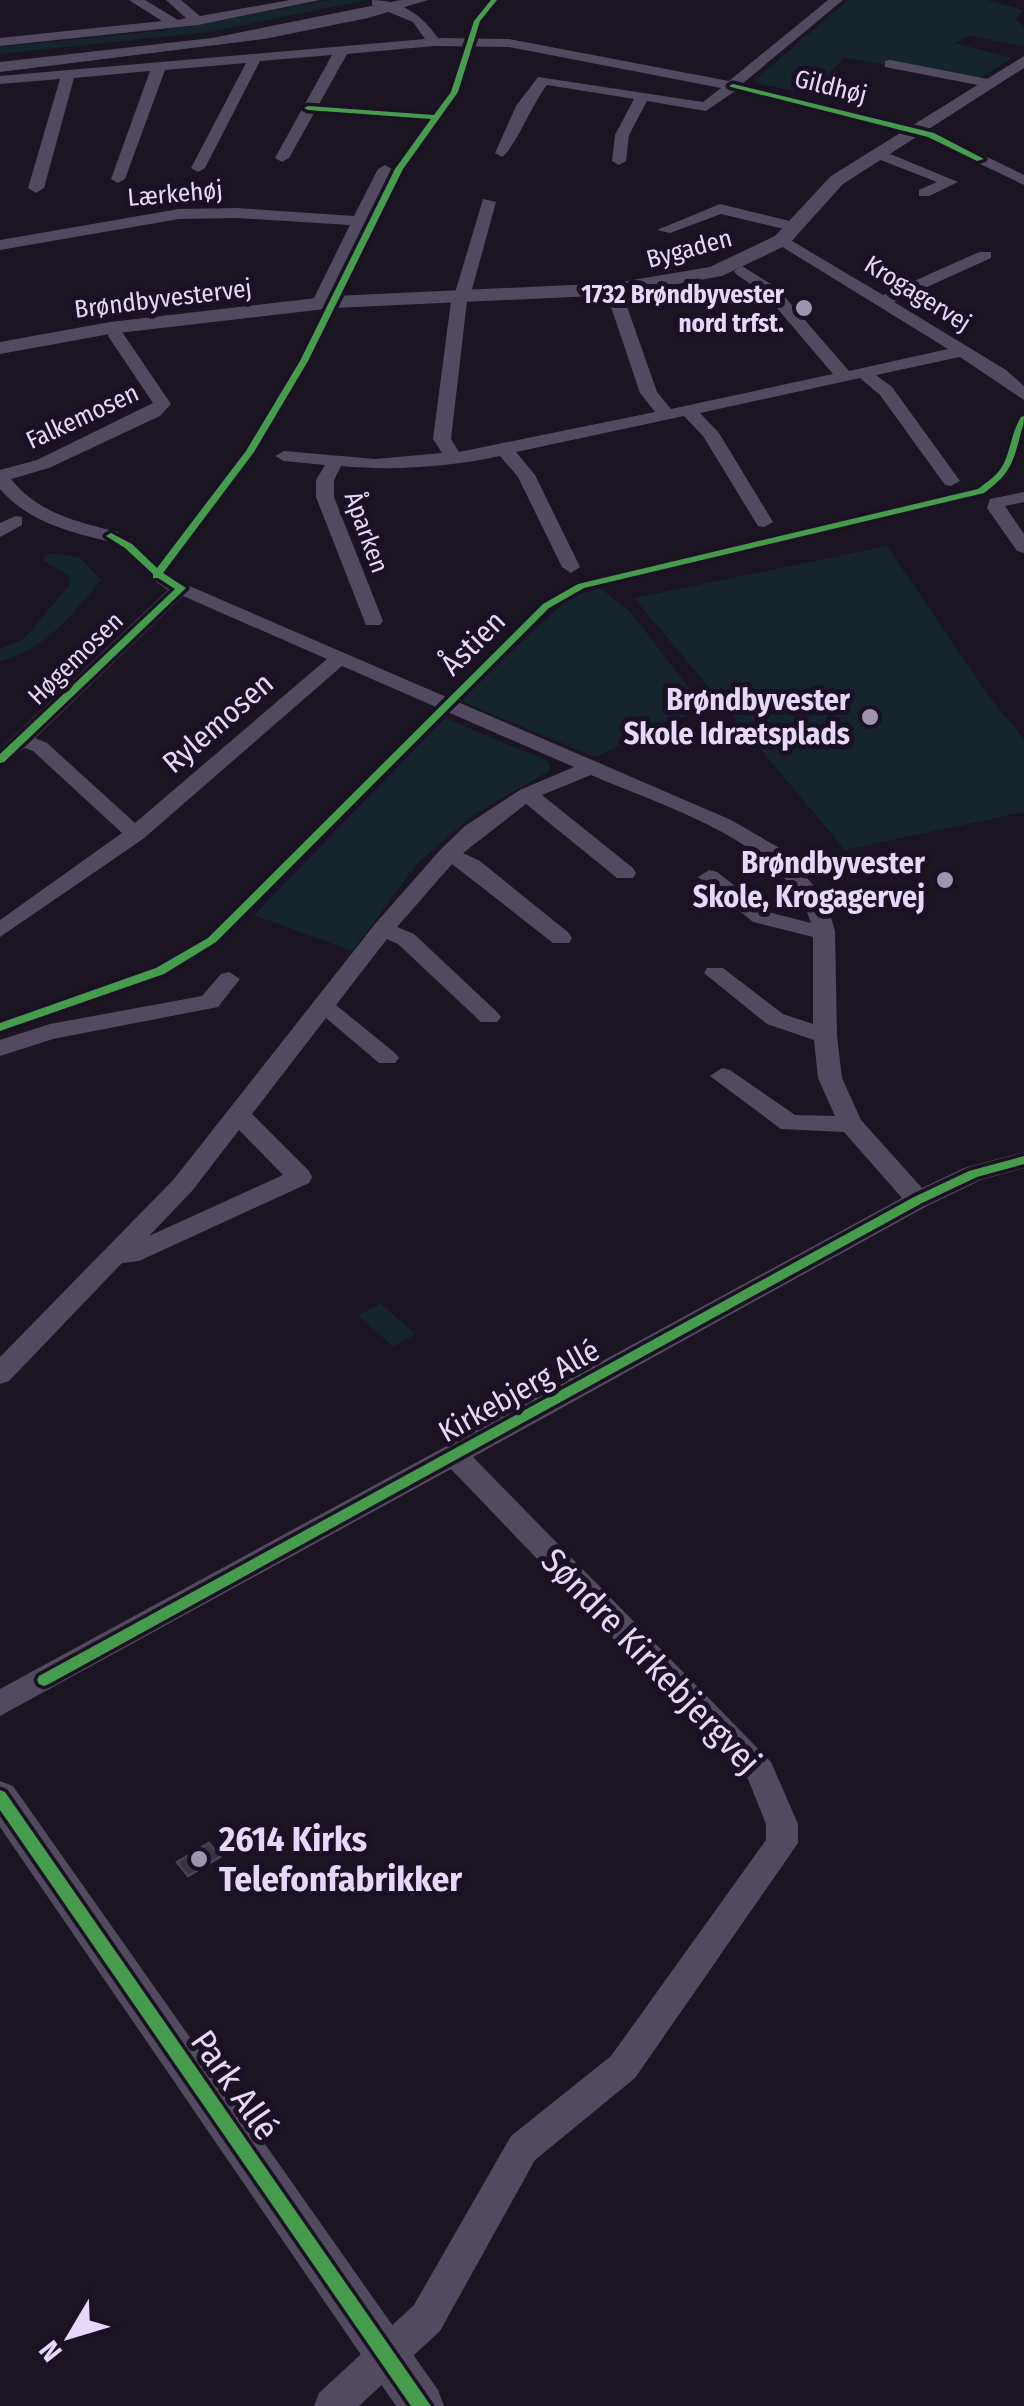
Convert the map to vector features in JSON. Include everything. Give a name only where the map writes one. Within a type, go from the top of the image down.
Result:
[{"type":"street","points":[[136,0],[176,24]]},
{"type":"street","points":[[173,0],[198,21]]},
{"type":"street","points":[[0,42],[176,24],[314,0]]},
{"type":"street","points":[[0,58],[208,36],[420,0]]},
{"type":"street","points":[[502,154],[523,106],[542,80],[706,107],[836,0]]},
{"type":"street","points":[[385,4],[409,26],[418,44]]},
{"type":"street","points":[[0,67],[206,46],[385,4],[422,23],[434,42]]},
{"type":"street","name":"Gildhøj","points":[[0,80],[434,42],[483,42],[543,48],[733,86],[916,131]]},
{"type":"street","points":[[282,158],[342,50]]},
{"type":"street","points":[[198,168],[255,58]]},
{"type":"street","name":"Bygaden","points":[[326,303],[654,285],[732,266],[790,233],[837,180],[1024,62]]},
{"type":"street","points":[[890,64],[1024,86]]},
{"type":"street","points":[[118,178],[158,66]]},
{"type":"street","points":[[36,188],[68,74]]},
{"type":"street","points":[[620,160],[622,135],[642,97]]},
{"type":"street","points":[[916,131],[1024,181]]},
{"type":"street","points":[[878,154],[950,182],[924,193]]},
{"type":"street","points":[[326,303],[357,221],[385,169]]},
{"type":"street","points":[[456,458],[442,439],[461,297],[488,202]]},
{"type":"street","name":"Krogagervej","points":[[665,230],[720,209],[790,233],[1024,395]]},
{"type":"street","name":"Lærkehøj","points":[[0,245],[194,214],[357,221]]},
{"type":"street","points":[[883,301],[984,255]]},
{"type":"street","points":[[742,271],[771,291],[846,378]]},
{"type":"street","points":[[616,298],[648,392],[667,415]]},
{"type":"street","name":"Brøndbyvestervej","points":[[0,348],[110,328],[326,303]]},
{"type":"street","name":"Falkemosen","points":[[0,477],[43,464],[154,412],[162,404],[116,336]]},
{"type":"street","name":"Åparken","points":[[284,456],[335,462],[414,463],[506,451],[963,351]]},
{"type":"street","points":[[865,374],[886,391],[951,481]]},
{"type":"street","points":[[688,411],[710,433],[764,522]]},
{"type":"street","points":[[506,451],[526,476],[570,567]]},
{"type":"street","name":"Åparken","points":[[335,462],[325,480],[325,497],[375,620]]},
{"type":"street","points":[[0,477],[20,502],[36,512],[68,526],[110,536]]},
{"type":"street","points":[[1024,496],[996,502],[996,508],[1024,547]]},
{"type":"street","name":"Rylemosen","points":[[173,584],[760,844],[790,869],[815,900],[824,930]]},
{"type":"street","name":"Høgemosen","points":[[0,760],[24,740],[173,584]]},
{"type":"street","name":"Rylemosen","points":[[0,930],[135,834],[340,658]]},
{"type":"street","points":[[24,740],[40,747],[135,834]]},
{"type":"street","points":[[0,1374],[118,1254],[240,1116],[384,929],[472,831],[527,794],[590,768]]},
{"type":"street","points":[[527,794],[625,873]]},
{"type":"street","points":[[450,854],[472,866],[561,938]]},
{"type":"street","points":[[709,878],[764,921],[780,928],[824,930],[825,1036],[830,1078],[851,1124],[918,1200]]},
{"type":"street","points":[[384,929],[406,940],[489,1017]]},
{"type":"street","points":[[715,973],[776,1019],[825,1036]]},
{"type":"street","points":[[0,1048],[50,1032],[210,1002],[229,979]]},
{"type":"street","points":[[322,1008],[337,1014],[387,1058]]},
{"type":"street","points":[[722,1076],[790,1123],[851,1124]]},
{"type":"street","points":[[118,1254],[130,1255],[300,1177],[240,1116]]},
{"type":"street","name":"Kirkebjerg Allé","points":[[0,1704],[918,1200],[973,1174],[1024,1160]]},
{"type":"street","name":"Søndre Kirkebjergvej","points":[[387,2357],[427,2318],[523,2148],[622,2066],[782,1844],[782,1824],[760,1772],[454,1455]]},
{"type":"street","name":"Park Allé","points":[[0,1797],[422,2406]]},
{"type":"street","points":[[332,2406],[387,2357]]},
{"type":"shaded area","points":[[330,0],[368,0],[210,32],[0,54],[0,47],[167,30]]},
{"type":"shaded area","points":[[848,0],[987,0],[1023,10],[1016,19],[1024,28],[1024,46],[969,36],[955,43],[1012,58],[977,80],[844,58],[809,94],[755,80]]},
{"type":"shaded area","name":"Brøndbyvester Skole Idrætsplads","points":[[887,546],[988,695],[1024,739],[1024,812],[845,850],[634,598]]},
{"type":"shaded area","points":[[54,553],[79,557],[101,580],[44,640],[0,661],[0,649],[24,639],[70,584],[68,575],[44,561],[44,556]]},
{"type":"shaded area","points":[[600,588],[630,611],[704,708],[595,757],[458,700],[570,597]]},
{"type":"shaded area","points":[[445,718],[548,761],[551,770],[473,815],[419,862],[352,951],[254,915]]},
{"type":"shaded area","points":[[380,1303],[415,1334],[394,1347],[358,1316]]},
{"type":"building","name":"2614 Kirks Telefonfabrikker","points":[[209,1843],[220,1857],[188,1876],[177,1862]]},
{"type":"cycle path","points":[[156,576],[250,452],[304,361],[399,169],[454,92],[477,21],[494,0]]},
{"type":"cycle path","points":[[733,86],[931,135],[980,159]]},
{"type":"cycle path","points":[[308,108],[434,117]]},
{"type":"cycle path","name":"Åstien","points":[[0,1027],[160,971],[212,940],[546,606],[581,586],[981,491],[1008,464],[1024,419]]},
{"type":"cycle path","points":[[0,760],[181,588],[111,536]]},
{"type":"cycle path","points":[[44,1680],[918,1200],[973,1174],[1024,1160]]},
{"type":"cycle path","points":[[0,1797],[422,2406]]},
{"type":"place","name":"1732 Brøndbyvester nord trfst.","points":[[804,308]]},
{"type":"place","name":"Brøndbyvester Skole Idrætsplads","points":[[870,717]]},
{"type":"place","name":"Brøndbyvester Skole, Krogagervej","points":[[945,880]]},
{"type":"place","name":"2614 Kirks Telefonfabrikker","points":[[199,1859]]}]
